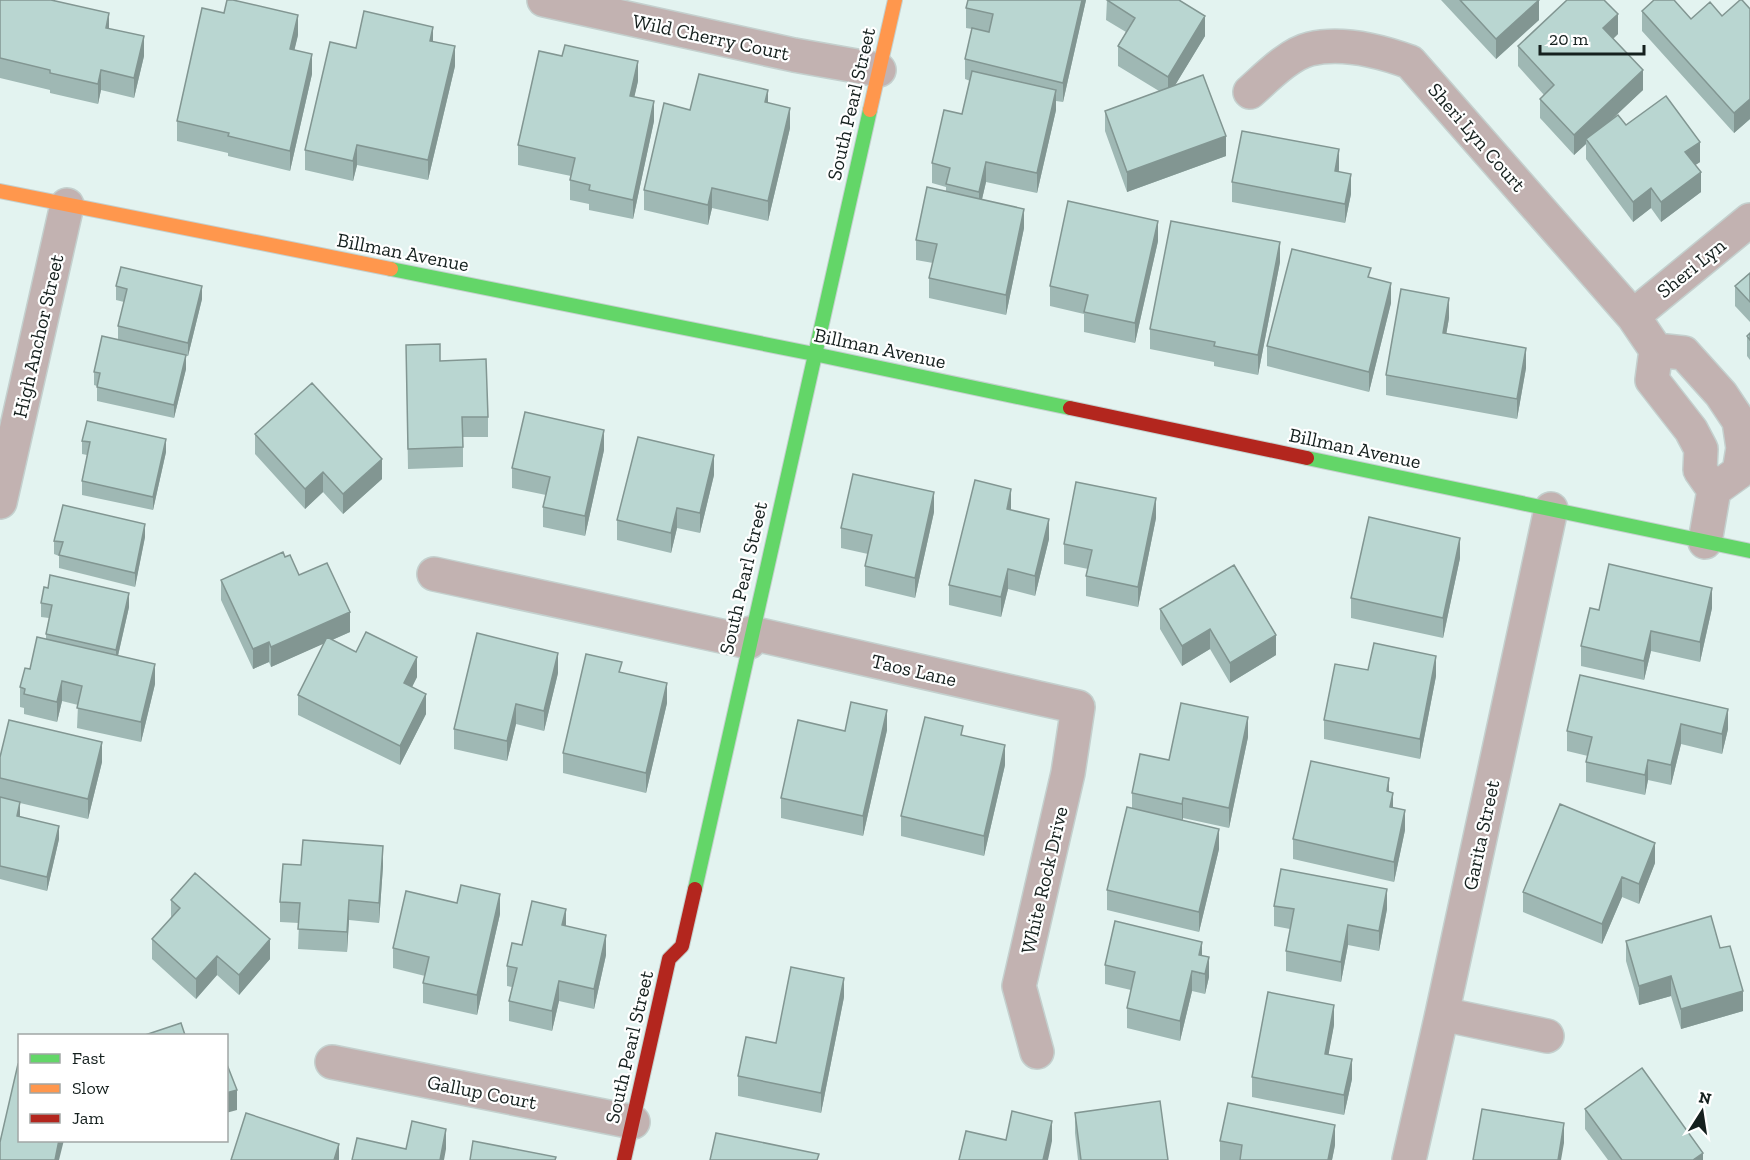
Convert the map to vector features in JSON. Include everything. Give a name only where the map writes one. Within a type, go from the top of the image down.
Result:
[{"type":"street","name":"Wild Cherry Court","points":[[544,0],[794,55],[879,70]]},
{"type":"street","name":"South Pearl Street","points":[[624,1160],[669,959],[682,946],[895,0]]},
{"type":"street","name":"Sheri Lyn Court","points":[[1250,92],[1284,62],[1309,49],[1342,46],[1387,54],[1410,62],[1633,316],[1656,350]]},
{"type":"street","name":"Billman Avenue","points":[[0,191],[814,354],[1750,551]]},
{"type":"street","name":"High Anchor Street","points":[[0,502],[67,205]]},
{"type":"street","name":"Sheri Lyn","points":[[1633,316],[1750,220]]},
{"type":"street","points":[[1705,542],[1714,490],[1740,472],[1743,448],[1739,421],[1721,394],[1684,353],[1656,350],[1652,380],[1691,430],[1701,449],[1700,471],[1714,490]]},
{"type":"street","name":"Garita Street","points":[[1409,1160],[1551,509]]},
{"type":"street","name":"Taos Lane","points":[[434,574],[1078,707]]},
{"type":"street","name":"White Rock Drive","points":[[1036,1052],[1019,986],[1068,773],[1078,707]]},
{"type":"street","points":[[1442,1014],[1547,1036]]},
{"type":"street","name":"Gallup Court","points":[[332,1062],[633,1122]]},
{"type":"building","points":[[0,0],[51,0],[109,13],[106,28],[144,36],[134,78],[101,70],[98,84],[0,58]]},
{"type":"building","points":[[227,0],[298,15],[290,49],[312,54],[290,151],[177,121],[202,8],[224,13]]},
{"type":"building","points":[[968,0],[1082,0],[1063,83],[965,59],[972,28],[989,32],[993,14],[966,8]]},
{"type":"building","points":[[1107,0],[1179,0],[1205,16],[1168,77],[1118,46],[1135,18]]},
{"type":"building","points":[[1460,0],[1539,0],[1496,39]]},
{"type":"building","points":[[1567,0],[1604,0],[1618,14],[1603,28],[1643,70],[1574,135],[1540,99],[1554,85],[1518,46]]},
{"type":"building","points":[[1654,0],[1674,0],[1691,19],[1710,2],[1722,16],[1740,0],[1750,9],[1750,99],[1734,113],[1642,11]]},
{"type":"building","points":[[364,11],[433,27],[430,41],[455,46],[428,160],[357,145],[353,161],[305,150],[330,42],[356,48]]},
{"type":"building","points":[[565,45],[638,61],[630,96],[654,101],[633,200],[589,190],[590,185],[570,180],[575,158],[518,145],[539,51],[562,56]]},
{"type":"building","points":[[972,71],[1056,90],[1037,173],[986,162],[979,192],[946,184],[950,168],[932,163],[944,110],[962,114]]},
{"type":"building","points":[[699,74],[768,90],[765,102],[790,108],[768,201],[712,188],[708,205],[644,190],[664,103],[690,110]]},
{"type":"building","points":[[1203,75],[1226,136],[1127,172],[1105,111]]},
{"type":"building","points":[[1666,96],[1700,142],[1685,152],[1701,172],[1661,202],[1651,188],[1633,202],[1586,139],[1618,115],[1626,125]]},
{"type":"building","points":[[1242,131],[1339,149],[1335,171],[1351,174],[1345,204],[1232,182]]},
{"type":"building","points":[[927,187],[1024,209],[1006,295],[929,278],[937,244],[916,240]]},
{"type":"building","points":[[1068,201],[1158,221],[1135,323],[1084,312],[1088,295],[1050,286]]},
{"type":"building","points":[[1171,221],[1280,242],[1258,355],[1214,346],[1215,342],[1150,329]]},
{"type":"building","points":[[1292,249],[1371,268],[1368,277],[1391,283],[1369,372],[1267,346]]},
{"type":"building","points":[[121,267],[202,286],[188,343],[118,326],[127,289],[116,286]]},
{"type":"building","points":[[1750,273],[1750,302],[1735,286]]},
{"type":"building","points":[[1401,289],[1449,298],[1443,333],[1526,348],[1517,399],[1386,375]]},
{"type":"building","points":[[102,336],[186,355],[174,405],[97,387],[100,373],[94,372]]},
{"type":"building","points":[[440,344],[440,361],[486,359],[488,417],[462,417],[463,447],[408,449],[406,345]]},
{"type":"building","points":[[312,383],[382,459],[343,494],[323,472],[305,489],[255,434]]},
{"type":"building","points":[[525,412],[604,430],[585,516],[543,507],[550,477],[512,468]]},
{"type":"building","points":[[87,421],[166,439],[153,497],[82,481],[90,442],[82,441]]},
{"type":"building","points":[[638,437],[714,455],[700,513],[677,508],[671,533],[617,520]]},
{"type":"building","points":[[853,474],[934,492],[915,578],[865,566],[872,535],[841,528]]},
{"type":"building","points":[[975,480],[1011,489],[1007,509],[1049,519],[1035,576],[1008,569],[1001,597],[949,585]]},
{"type":"building","points":[[1076,482],[1156,498],[1138,587],[1086,576],[1092,550],[1064,544]]},
{"type":"building","points":[[63,505],[145,524],[135,573],[59,555],[63,542],[54,541]]},
{"type":"building","points":[[1369,517],[1460,538],[1443,618],[1351,598]]},
{"type":"building","points":[[283,552],[285,557],[290,555],[299,575],[327,563],[350,612],[271,647],[269,642],[253,649],[221,580]]},
{"type":"building","points":[[1609,564],[1712,588],[1700,642],[1651,631],[1644,661],[1581,646],[1590,608],[1599,610]]},
{"type":"building","points":[[1234,565],[1276,635],[1230,663],[1210,629],[1182,646],[1160,609]]},
{"type":"building","points":[[50,575],[129,593],[116,650],[46,634],[52,605],[41,603],[44,587],[48,588]]},
{"type":"building","points":[[366,632],[417,657],[404,683],[426,694],[400,746],[298,695],[327,637],[356,652]]},
{"type":"building","points":[[477,633],[558,653],[544,711],[516,704],[507,741],[454,729]]},
{"type":"building","points":[[37,637],[155,664],[141,722],[77,708],[82,686],[62,681],[57,702],[24,694],[25,689],[20,687],[25,668],[30,669]]},
{"type":"building","points":[[1374,643],[1436,656],[1420,739],[1324,720],[1335,664],[1368,670]]},
{"type":"building","points":[[586,654],[622,662],[619,672],[667,683],[646,773],[563,753]]},
{"type":"building","points":[[1580,675],[1728,709],[1722,734],[1681,724],[1671,765],[1648,760],[1645,775],[1586,762],[1592,737],[1567,731]]},
{"type":"building","points":[[851,702],[887,710],[863,816],[781,798],[798,720],[845,731]]},
{"type":"building","points":[[1181,703],[1248,717],[1229,808],[1183,798],[1182,804],[1132,793],[1140,754],[1169,760]]},
{"type":"building","points":[[925,717],[963,726],[961,735],[1005,745],[984,836],[901,816]]},
{"type":"building","points":[[9,720],[102,742],[88,799],[0,778],[0,757]]},
{"type":"building","points":[[1311,761],[1389,778],[1387,791],[1393,793],[1390,807],[1405,810],[1394,862],[1293,839]]},
{"type":"building","points":[[0,797],[20,802],[17,816],[59,826],[47,877],[0,866]]},
{"type":"building","points":[[1560,804],[1655,843],[1639,884],[1622,877],[1602,924],[1523,892]]},
{"type":"building","points":[[1127,807],[1219,829],[1199,912],[1107,890]]},
{"type":"building","points":[[303,840],[383,846],[379,903],[349,900],[347,932],[298,929],[300,903],[280,902],[283,864],[301,865]]},
{"type":"building","points":[[1281,869],[1387,889],[1379,931],[1348,925],[1341,962],[1286,951],[1294,909],[1274,906]]},
{"type":"building","points":[[195,873],[270,939],[239,975],[217,956],[196,979],[152,939],[180,908],[171,900]]},
{"type":"building","points":[[461,885],[500,894],[477,995],[423,983],[429,957],[393,948],[406,891],[457,903]]},
{"type":"building","points":[[532,901],[566,909],[562,925],[606,935],[594,989],[559,981],[552,1011],[509,1001],[517,968],[507,966],[512,943],[522,945]]},
{"type":"building","points":[[1711,916],[1720,948],[1730,946],[1743,991],[1681,1009],[1671,976],[1639,986],[1626,941]]},
{"type":"building","points":[[1115,921],[1202,942],[1199,955],[1209,957],[1205,974],[1192,971],[1180,1021],[1127,1008],[1135,972],[1105,965]]},
{"type":"building","points":[[791,967],[844,978],[821,1093],[738,1076],[746,1037],[776,1043]]},
{"type":"building","points":[[1268,992],[1334,1005],[1325,1054],[1352,1059],[1344,1095],[1252,1077]]},
{"type":"building","points":[[181,1023],[185,1034],[148,1034]]},
{"type":"building","points":[[18,1064],[18,1142],[59,1142],[55,1160],[0,1160],[0,1142]]},
{"type":"building","points":[[228,1067],[237,1090],[228,1092]]},
{"type":"building","points":[[1642,1068],[1703,1153],[1693,1160],[1622,1160],[1585,1109]]},
{"type":"building","points":[[1160,1101],[1168,1160],[1081,1160],[1075,1113]]},
{"type":"building","points":[[1228,1103],[1335,1125],[1328,1160],[1240,1160],[1242,1145],[1220,1141]]},
{"type":"building","points":[[1482,1109],[1564,1123],[1558,1160],[1473,1160]]},
{"type":"building","points":[[1012,1111],[1052,1121],[1043,1160],[959,1160],[966,1131],[1006,1140]]},
{"type":"building","points":[[246,1113],[339,1144],[334,1160],[231,1160]]},
{"type":"building","points":[[412,1121],[446,1129],[440,1160],[352,1160],[357,1138],[406,1149]]},
{"type":"building","points":[[716,1133],[819,1154],[817,1160],[710,1160]]},
{"type":"building","points":[[473,1141],[556,1157],[555,1160],[470,1160]]},
{"type":"traffic: fast","points":[[695,889],[870,110]]},
{"type":"traffic: fast","points":[[391,269],[1070,408]]},
{"type":"traffic: fast","points":[[1307,458],[1750,551]]},
{"type":"traffic: slow","points":[[870,110],[895,0]]},
{"type":"traffic: slow","points":[[0,191],[391,269]]},
{"type":"traffic: jam","points":[[1070,408],[1307,458]]},
{"type":"traffic: jam","points":[[624,1160],[669,959],[682,946],[695,889]]}]
